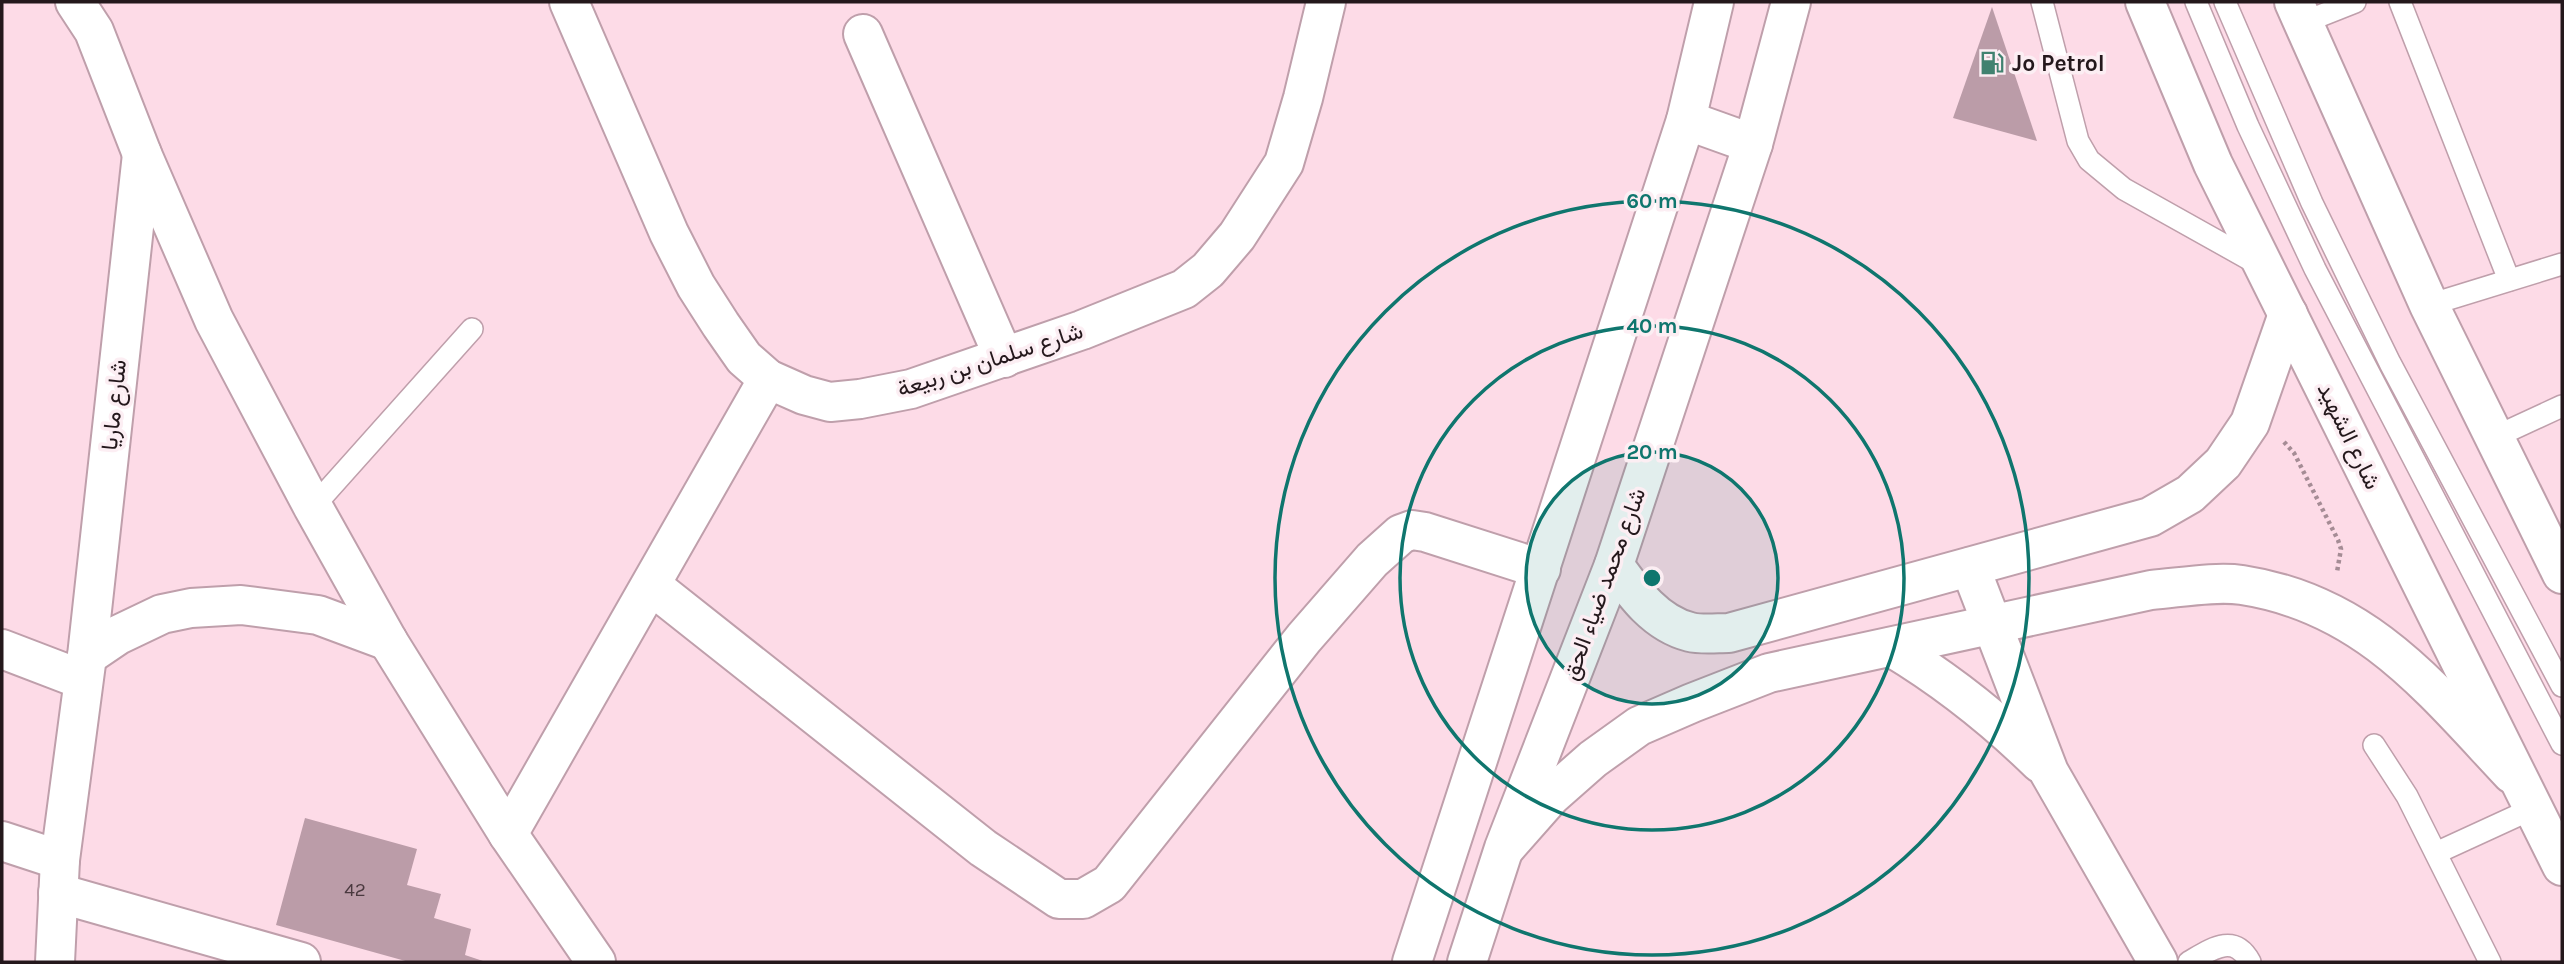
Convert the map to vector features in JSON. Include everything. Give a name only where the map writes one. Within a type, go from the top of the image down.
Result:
[{"type":"main road","name":"شارع سلمان بن ربيعة","points":[[569,2],[669,233],[696,286],[744,358],[768,379],[804,395],[830,402],[911,389],[1004,358],[1161,300],[1184,289],[1208,270],[1237,236],[1284,163],[1326,2]]},
{"type":"main road","points":[[1412,962],[1686,120],[1713,2]]},
{"type":"main road","name":"شارع محمد ضياء الحق","points":[[1467,962],[1504,848],[1614,565],[1753,144],[1791,2]]},
{"type":"main road","name":"شارع الشهيد","points":[[2145,2],[2213,164],[2562,866]]},
{"type":"main road","points":[[87,11],[142,154],[214,320],[313,507],[388,641],[508,834],[596,962]]},
{"type":"main road","points":[[2298,13],[2429,305],[2562,574]]},
{"type":"main road","points":[[863,34],[1004,358]]},
{"type":"main road","points":[[1686,120],[1753,144]]},
{"type":"main road","name":"شارع ماريا","points":[[55,962],[59,876],[142,154]]},
{"type":"main road","points":[[1614,565],[1634,593],[1659,618],[1692,633],[1729,633],[2150,517],[2190,494],[2223,463],[2250,423],[2288,314]]},
{"type":"main road","points":[[508,834],[768,379]]},
{"type":"main road","points":[[652,586],[983,848],[1059,899],[1083,899],[1109,884],[1304,638],[1372,560],[1401,534],[1412,530],[1425,532],[1541,569]]},
{"type":"main road","points":[[1970,567],[2049,772],[2158,962]]},
{"type":"main road","points":[[1504,848],[1551,796],[1592,759],[1639,726],[1769,673],[2151,590],[2195,586],[2239,584],[2288,596],[2329,611],[2384,646],[2426,684],[2528,797]]},
{"type":"main road","points":[[2,649],[85,668],[118,635],[162,614],[191,608],[241,604],[318,615],[388,641]]},
{"type":"main road","points":[[1891,647],[1934,673],[1975,704],[2049,772]]},
{"type":"main road","points":[[2,841],[59,876],[301,962]]},
{"type":"lane","points":[[2042,2],[2078,142],[2089,160],[2124,189],[2264,268]]},
{"type":"lane","points":[[2196,2],[2248,126],[2315,269],[2562,744]]},
{"type":"lane","points":[[2225,2],[2312,203],[2378,338],[2562,686]]},
{"type":"lane","points":[[2298,13],[2355,2]]},
{"type":"lane","points":[[2400,2],[2509,280]]},
{"type":"lane","points":[[2429,305],[2562,264]]},
{"type":"lane","points":[[313,507],[472,329]]},
{"type":"lane","points":[[2495,437],[2562,407]]},
{"type":"lane","points":[[2374,745],[2407,796],[2490,962]]},
{"type":"lane","points":[[2436,853],[2528,797]]},
{"type":"lane","points":[[2189,962],[2220,946],[2230,945],[2239,948],[2250,962]]},
{"type":"path","points":[[2250,423],[2289,446],[2339,540],[2340,557],[2329,611]]},
{"type":"building","name":"Jo Petrol","points":[[1992,7],[2037,141],[1953,118]]},
{"type":"building","points":[[305,818],[417,849],[407,885],[441,894],[434,918],[471,929],[465,955],[486,962],[409,962],[276,925]]},
{"type":"place","name":"Jo Petrol","points":[[1992,63]]}]
